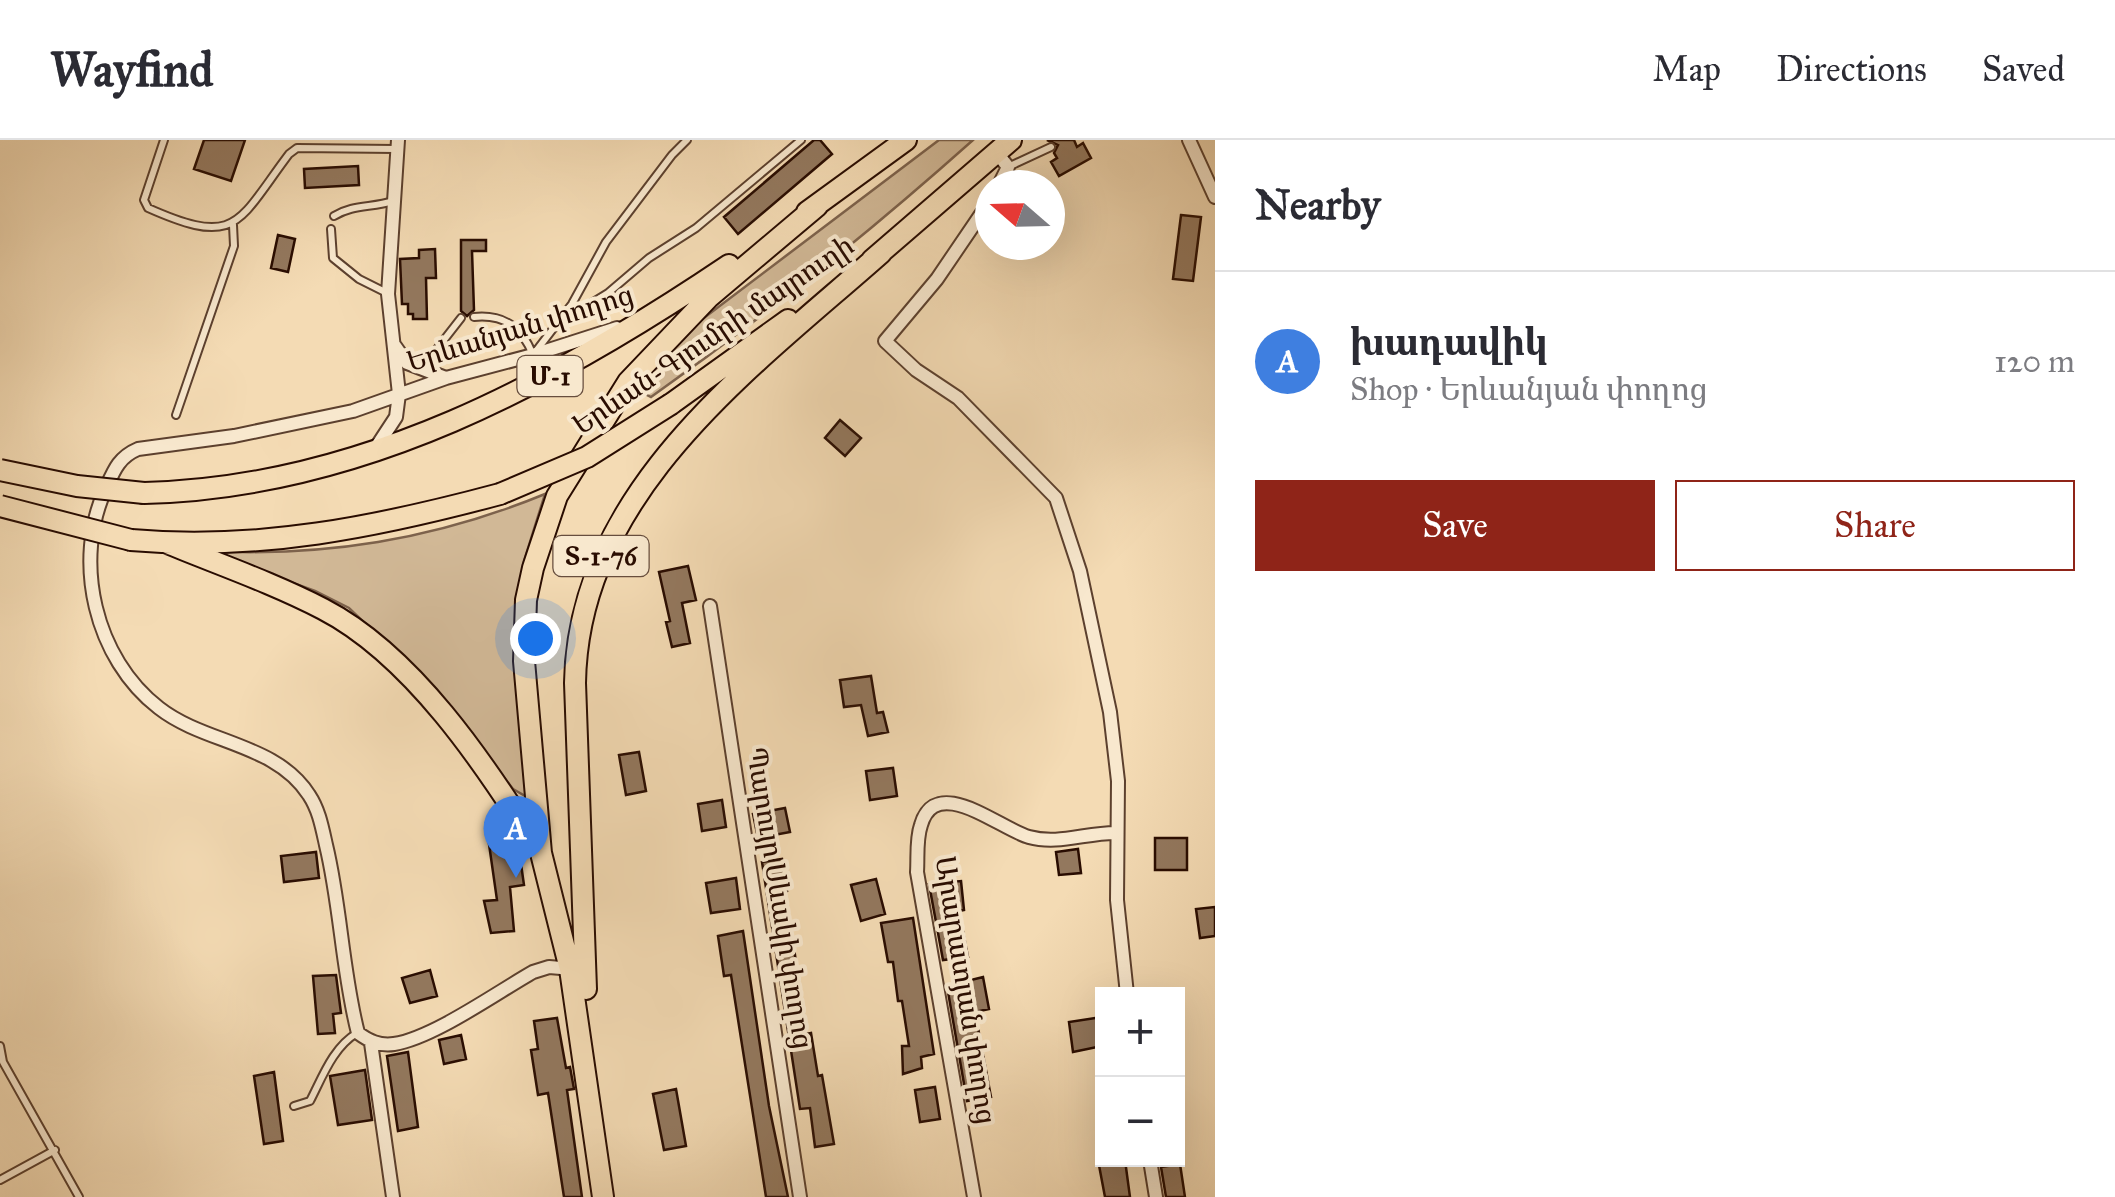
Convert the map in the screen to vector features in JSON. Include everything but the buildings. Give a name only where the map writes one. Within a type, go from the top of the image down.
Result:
[{"type":"highway","name":"Երևան-Գյումրի մայրուղի","points":[[0,470],[77,486],[144,493],[219,489],[278,478],[414,438],[532,386],[657,314],[906,140]]},
{"type":"highway","name":"Երևան-Գյումրի մայրուղի","points":[[0,506],[131,540],[167,543],[315,536],[395,522],[500,494],[587,456],[671,404],[881,253],[1005,153]]},
{"type":"highway","name":"Տ-1-76","points":[[616,1197],[577,969],[541,853],[528,726],[524,629],[533,568],[558,496],[628,382],[709,297],[816,206]]},
{"type":"highway","name":"Տ-1-76","points":[[602,1197],[577,969],[575,683],[578,632],[590,582],[608,542],[639,492],[689,428],[881,253]]},
{"type":"highway","points":[[167,543],[324,610],[367,638],[449,720],[490,771],[541,853]]},
{"type":"street","points":[[1190,140],[1215,197]]},
{"type":"street","points":[[397,144],[388,294],[400,394]]},
{"type":"street","points":[[975,223],[937,279],[885,341],[916,370],[958,398],[1056,498],[1080,571],[1110,712],[1118,781],[1117,900],[1127,987]]},
{"type":"street","name":"Երևանյան փողոց","points":[[358,1032],[347,978],[337,888],[317,808],[288,769],[162,711],[121,666],[96,610],[88,552],[96,510],[124,455],[138,448],[234,436],[353,411],[446,378],[534,355],[657,314]]},
{"type":"street","points":[[394,344],[407,363],[446,378]]},
{"type":"street","name":"Երևանյան փողոց","points":[[372,452],[396,416],[400,394]]},
{"type":"street","name":"Պարույր Սևակի փողոց","points":[[710,606],[800,1197]]},
{"type":"street","name":"Արարատյան փողոց","points":[[974,1197],[917,872],[922,820],[931,808],[944,802],[969,806],[1030,837],[1067,840],[1115,832]]},
{"type":"street","points":[[358,1032],[371,1042],[392,1045],[422,1036],[533,972],[549,967],[577,969]]},
{"type":"street","points":[[371,1042],[392,1197]]},
{"type":"street","points":[[1151,1167],[1156,1197]]},
{"type":"lane","points":[[164,140],[144,200],[148,208],[218,229],[232,224],[298,148],[397,144]]},
{"type":"lane","points":[[474,317],[495,315],[516,327],[534,355],[572,304],[606,242],[687,140]]},
{"type":"lane","points":[[572,304],[582,308],[608,293],[649,258],[696,228],[801,140]]},
{"type":"lane","points":[[1005,153],[1051,147]]},
{"type":"lane","points":[[334,216],[348,207],[393,201]]},
{"type":"lane","points":[[176,415],[234,246],[232,224]]},
{"type":"lane","points":[[331,229],[333,258],[359,279],[388,294]]},
{"type":"lane","points":[[421,370],[461,318]]},
{"type":"lane","points":[[294,1106],[310,1101],[334,1056],[358,1032]]},
{"type":"lane","points":[[0,1046],[2,1062],[79,1197]]},
{"type":"lane","points":[[0,1180],[55,1150]]},
{"type":"shaded area","points":[[939,140],[973,140],[856,240],[734,336],[651,397],[641,392],[640,383],[684,333]]},
{"type":"shaded area","points":[[545,494],[524,561],[514,631],[527,797],[513,789],[438,693],[349,608],[315,591],[205,551],[293,551],[378,542],[462,523]]},
{"type":"place","name":"խադավիկ","points":[[516,878]]}]
